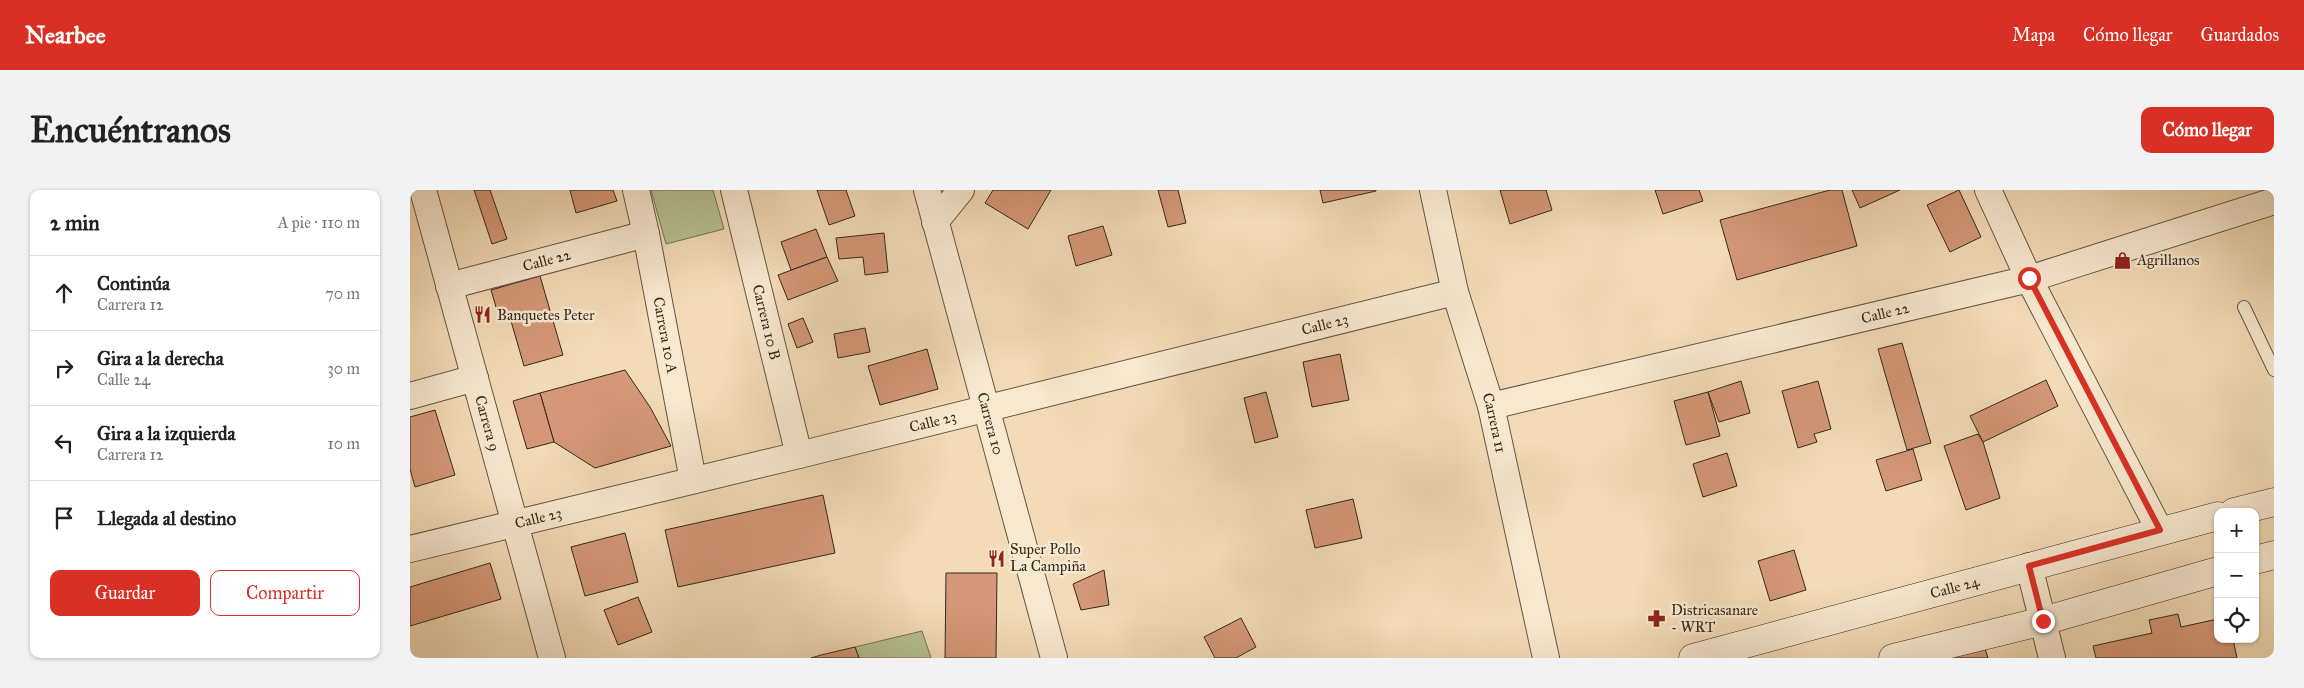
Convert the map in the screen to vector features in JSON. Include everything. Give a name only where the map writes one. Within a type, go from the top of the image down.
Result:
[{"type":"street","name":"Carrera 9","points":[[423,190],[552,658]]},
{"type":"street","name":"Carrera 10 A","points":[[636,190],[693,480]]},
{"type":"street","name":"Carrera 10 B","points":[[734,190],[799,456]]},
{"type":"street","name":"Carrera 10","points":[[927,190],[1054,658]]},
{"type":"street","points":[[935,222],[961,190]]},
{"type":"street","name":"Carrera 11","points":[[1433,190],[1455,292],[1491,406],[1546,658]]},
{"type":"street","points":[[1988,190],[2029,278],[2160,530]]},
{"type":"street","name":"Calle 22","points":[[1491,406],[2029,278],[2274,201]]},
{"type":"street","name":"Calle 22","points":[[449,286],[646,234]]},
{"type":"street","name":"Calle 23","points":[[410,549],[799,456],[1455,292]]},
{"type":"street","points":[[410,396],[474,378]]},
{"type":"street","points":[[2250,508],[2274,502]]},
{"type":"street","name":"Calle 24","points":[[1693,658],[2160,530],[2214,517]]},
{"type":"street","points":[[2259,559],[2274,555]]},
{"type":"street","points":[[2029,566],[2052,658]]},
{"type":"street","points":[[1893,658],[2043,621],[2214,572]]},
{"type":"lane","points":[[2244,307],[2274,370]]},
{"type":"green space","points":[[651,190],[713,190],[724,229],[666,244]]},
{"type":"green space","points":[[922,631],[931,658],[859,658],[855,647]]},
{"type":"building","points":[[474,190],[490,190],[507,239],[492,244]]},
{"type":"building","points":[[570,190],[613,190],[617,201],[576,213]]},
{"type":"building","points":[[817,190],[846,190],[855,216],[829,225]]},
{"type":"building","points":[[993,190],[1051,190],[1028,229],[985,203]]},
{"type":"building","points":[[1158,190],[1178,190],[1186,223],[1168,227]]},
{"type":"building","points":[[1320,190],[1376,190],[1376,191],[1323,203]]},
{"type":"building","points":[[1500,190],[1546,190],[1552,210],[1510,224]]},
{"type":"building","points":[[1655,190],[1699,190],[1703,201],[1663,214]]},
{"type":"building","points":[[1830,190],[1842,190],[1857,246],[1737,280],[1720,220]]},
{"type":"building","points":[[1852,190],[1900,190],[1860,208]]},
{"type":"building","points":[[1959,190],[1981,237],[1950,252],[1927,205]]},
{"type":"building","points":[[1103,226],[1112,255],[1076,266],[1068,236]]},
{"type":"building","points":[[816,229],[827,257],[791,270],[781,242]]},
{"type":"building","points":[[884,233],[888,272],[865,275],[863,257],[839,259],[836,238]]},
{"type":"building","points":[[827,257],[838,281],[788,300],[778,275]]},
{"type":"building","points":[[540,276],[563,355],[524,366],[509,314],[499,317],[491,290]]},
{"type":"building","points":[[803,318],[813,342],[797,348],[788,324]]},
{"type":"building","points":[[865,328],[870,352],[838,358],[834,334]]},
{"type":"building","points":[[1902,343],[1931,443],[1907,450],[1878,349]]},
{"type":"building","points":[[927,349],[938,389],[880,405],[868,366]]},
{"type":"building","points":[[1340,354],[1349,400],[1312,407],[1303,362]]},
{"type":"building","points":[[625,370],[650,407],[671,446],[595,468],[554,442],[540,393]]},
{"type":"building","points":[[2046,380],[2058,406],[1983,442],[1970,416]]},
{"type":"building","points":[[1741,381],[1750,413],[1719,422],[1708,392]]},
{"type":"building","points":[[1818,381],[1831,429],[1814,434],[1817,442],[1798,448],[1782,391]]},
{"type":"building","points":[[1266,392],[1278,437],[1255,443],[1244,398]]},
{"type":"building","points":[[1708,392],[1720,436],[1686,445],[1674,401]]},
{"type":"building","points":[[540,393],[554,442],[527,449],[513,401]]},
{"type":"building","points":[[435,410],[455,475],[415,487],[410,469],[410,417]]},
{"type":"building","points":[[1978,434],[1983,442],[2000,498],[1966,510],[1944,446]]},
{"type":"building","points":[[1913,449],[1922,480],[1886,491],[1876,460]]},
{"type":"building","points":[[1727,453],[1737,486],[1703,497],[1693,464]]},
{"type":"building","points":[[823,495],[835,553],[678,587],[665,530]]},
{"type":"building","points":[[1353,499],[1362,538],[1315,548],[1306,510]]},
{"type":"building","points":[[625,533],[638,582],[585,596],[571,547]]},
{"type":"building","points":[[1794,550],[1806,590],[1770,601],[1758,561]]},
{"type":"building","points":[[490,563],[501,599],[410,626],[410,587]]},
{"type":"building","points":[[1104,570],[1109,605],[1081,610],[1073,584]]},
{"type":"building","points":[[946,573],[997,573],[996,658],[945,658]]},
{"type":"building","points":[[638,597],[652,632],[618,645],[604,610]]},
{"type":"building","points":[[2178,614],[2181,627],[2214,620],[2214,643],[2234,643],[2237,658],[2096,658],[2093,646],[2152,633],[2149,620]]},
{"type":"building","points":[[1241,618],[1256,647],[1236,658],[1215,658],[1204,637]]},
{"type":"building","points":[[1984,645],[1988,658],[1942,658]]},
{"type":"building","points":[[855,647],[859,658],[811,658],[821,655]]},
{"type":"place","name":"Agrillanos","points":[[2123,260]]},
{"type":"place","name":"Banquetes Peter","points":[[483,315]]},
{"type":"place","name":"Super Pollo La Campiña","points":[[996,558]]},
{"type":"place","name":"Districasanare - WRT","points":[[1657,619]]},
{"type":"route","points":[[2029,278],[2160,530],[2029,566],[2043,621]]}]
